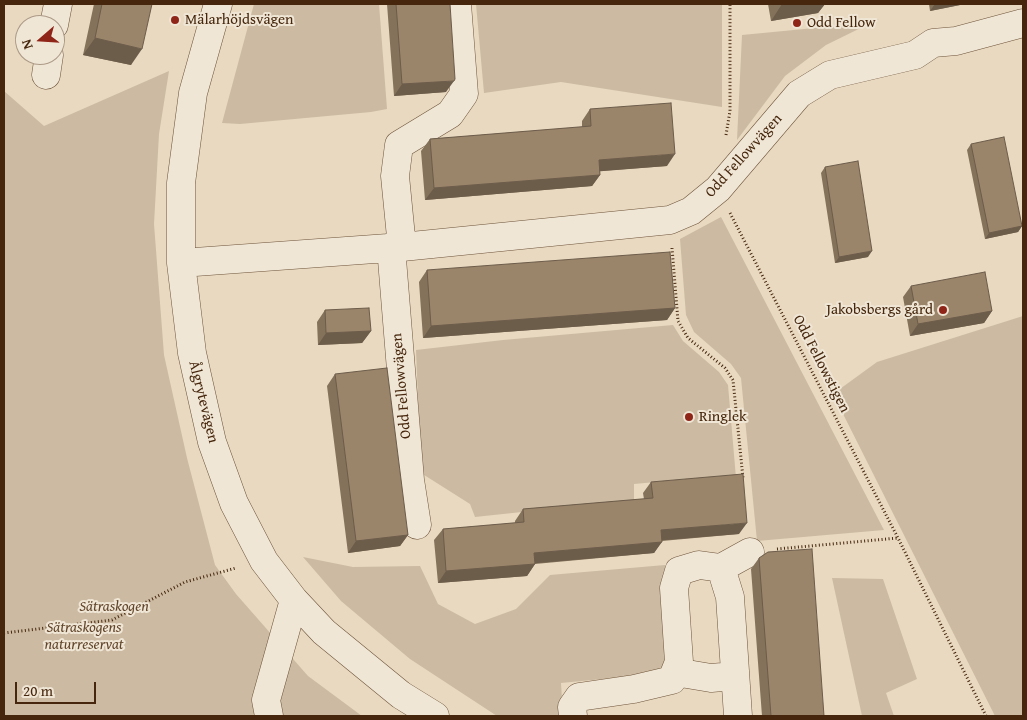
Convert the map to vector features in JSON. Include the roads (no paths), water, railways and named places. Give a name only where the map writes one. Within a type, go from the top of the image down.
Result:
[{"type":"street","name":"Ålgrytevägen","points":[[218,4],[193,93],[181,184],[181,263],[192,353],[212,442],[234,503],[264,560],[294,600],[324,632],[401,695],[435,716]]},
{"type":"street","points":[[396,247],[395,176],[399,145],[450,114],[464,94],[457,4]]},
{"type":"street","name":"Odd Fellowvägen","points":[[181,263],[396,247],[670,220],[691,211],[718,190],[800,94],[830,75],[915,55],[933,43],[956,41],[1023,23]]},
{"type":"street","name":"Odd Fellowvägen","points":[[396,247],[410,480],[417,525]]},
{"type":"street","points":[[573,716],[572,707],[579,697],[634,689],[672,680],[679,662],[674,588],[679,571],[699,565],[721,568],[750,552]]},
{"type":"street","points":[[721,568],[730,596],[738,716]]},
{"type":"street","points":[[269,716],[266,700],[294,600]]},
{"type":"street","points":[[675,672],[711,678],[734,676]]},
{"type":"place","name":"Mälarhöjdsvägen","points":[[175,20]]},
{"type":"place","name":"Odd Fellow","points":[[797,23]]},
{"type":"place","name":"Jakobsbergs gård","points":[[943,310]]},
{"type":"place","name":"Ringlek","points":[[689,417]]},
{"type":"park label","name":"Sätraskogen","points":[[114,607]]},
{"type":"park label","name":"Sätraskogens naturreservat","points":[[84,636]]}]
